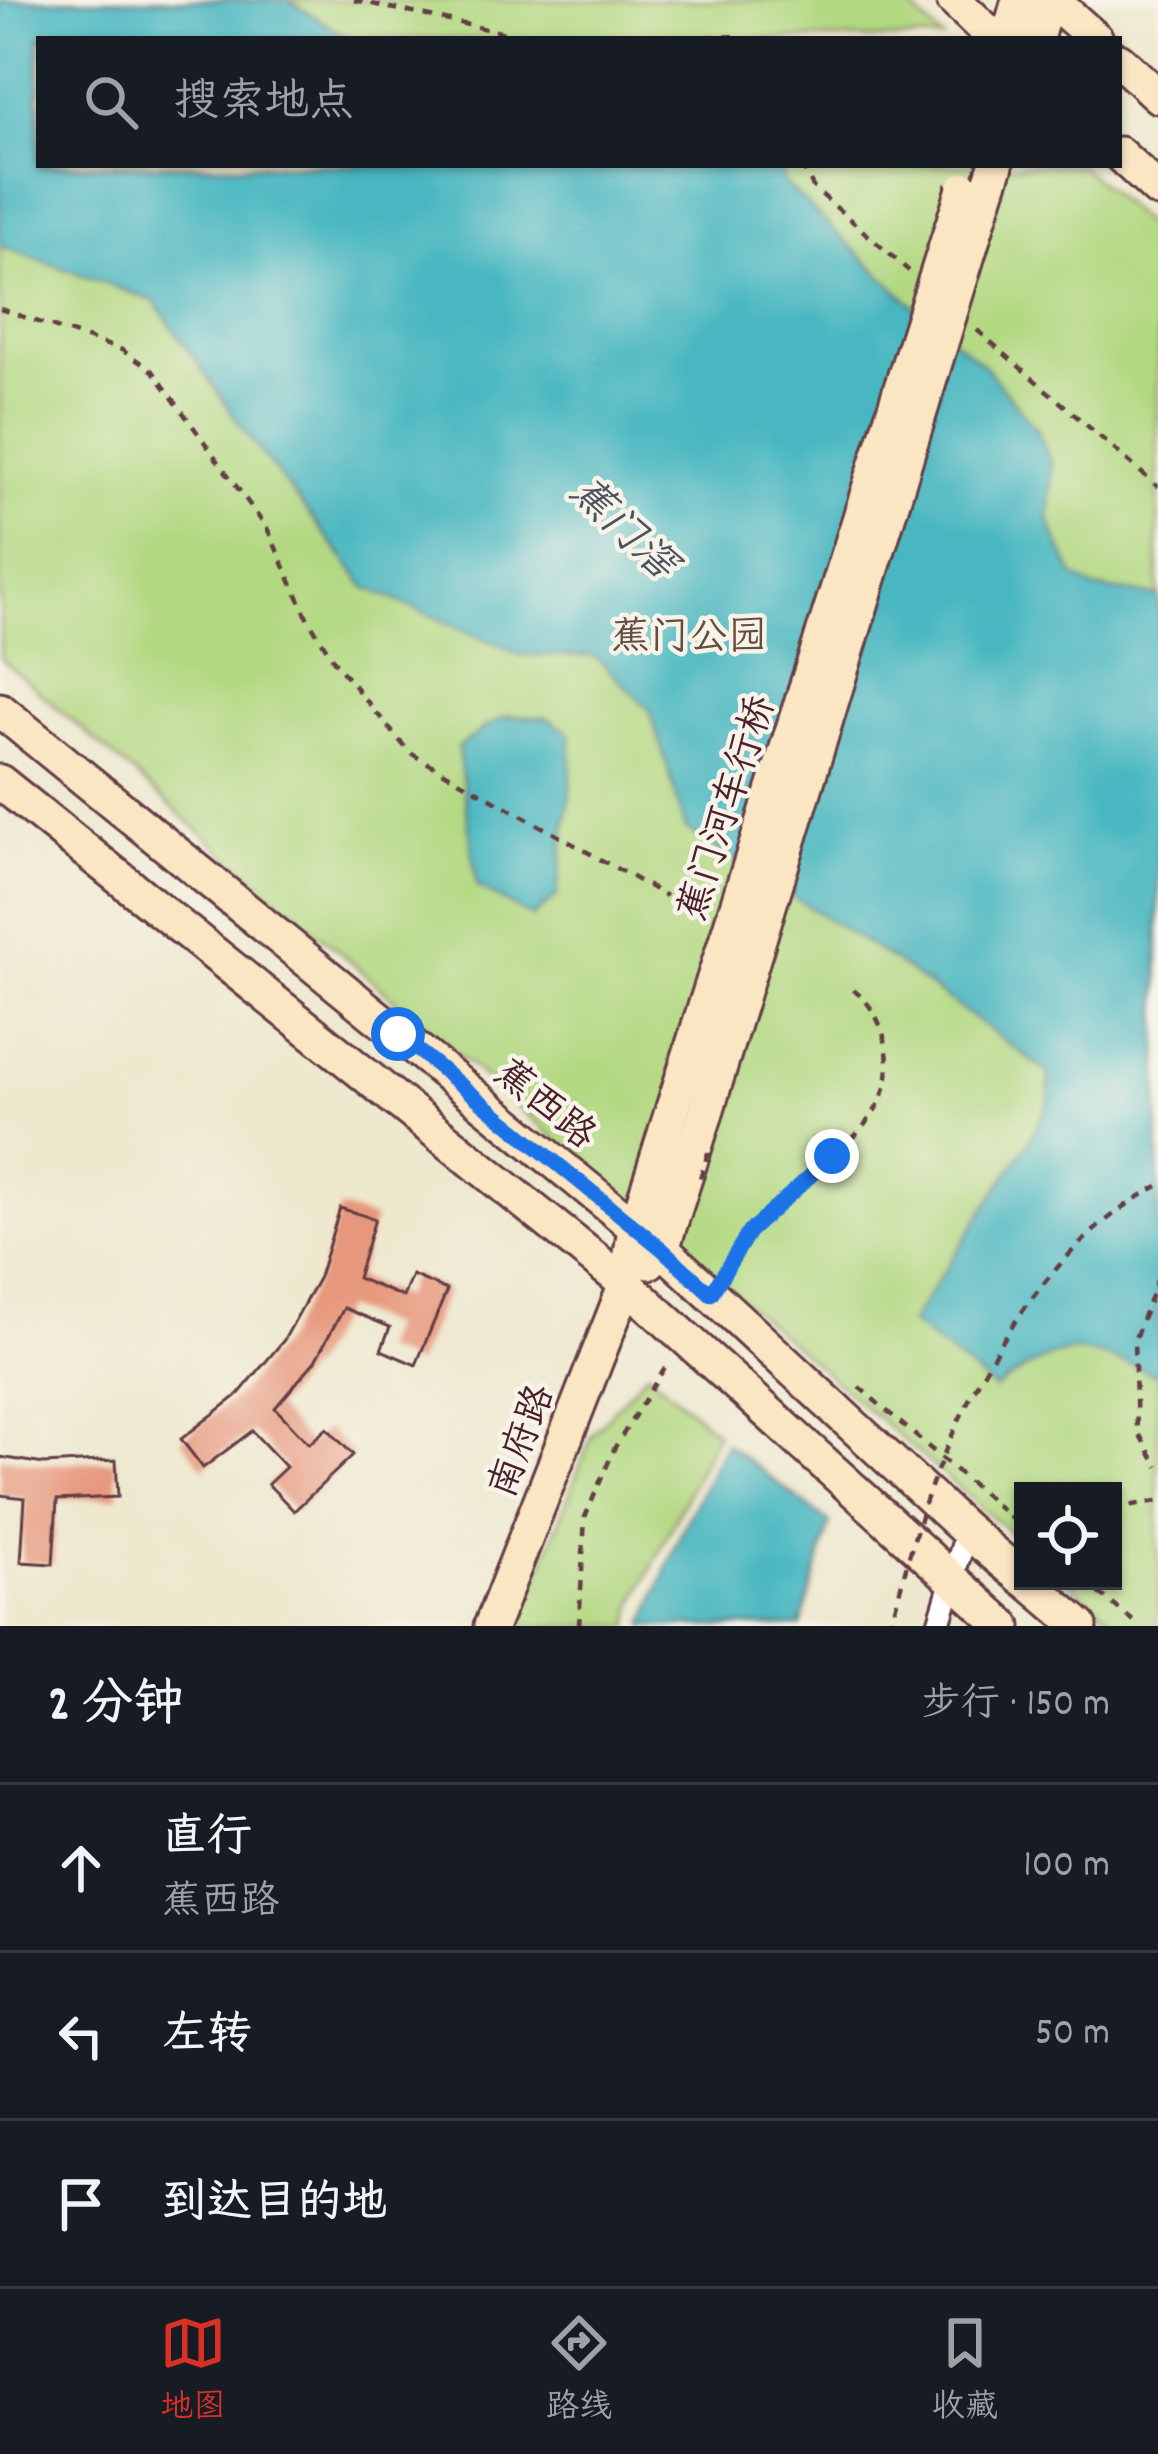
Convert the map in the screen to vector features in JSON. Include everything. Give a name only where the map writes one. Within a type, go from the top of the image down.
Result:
[{"type":"street","points":[[954,0],[992,36]]},
{"type":"street","points":[[1008,36],[1019,0]]},
{"type":"street","points":[[1037,36],[1050,0],[1092,36]]},
{"type":"street","points":[[1122,63],[1158,96]]},
{"type":"street","points":[[1122,157],[1158,190]]},
{"type":"street","name":"蕉门河车行桥","points":[[688,1113],[974,184]]},
{"type":"street","name":"蕉西路","points":[[0,710],[662,1249],[1014,1570]]},
{"type":"street","points":[[0,782],[626,1284],[1004,1626]]},
{"type":"street","name":"南府路","points":[[491,1626],[626,1284],[634,1228],[688,1113]]},
{"type":"street","name":"南府路","points":[[626,1284],[662,1249],[688,1113]]},
{"type":"street","points":[[938,1626],[968,1531]]},
{"type":"street","name":"蕉西路","points":[[1038,1590],[1080,1626]]},
{"type":"path","points":[[354,0],[518,36]]},
{"type":"path","points":[[0,309],[122,350],[152,371],[268,530],[308,619],[352,686],[410,753],[666,896]]},
{"type":"path","points":[[713,1261],[725,1271],[749,1232],[832,1156],[879,1104],[886,1072],[883,1029],[874,1010],[850,988]]},
{"type":"path","points":[[698,1195],[700,1178]]},
{"type":"path","points":[[890,1626],[939,1465],[991,1362],[1063,1258],[1120,1205],[1158,1186]]},
{"type":"path","points":[[1158,1278],[1134,1341],[1137,1430],[1158,1467]]},
{"type":"path","points":[[579,1626],[585,1516],[614,1447],[692,1341]]},
{"type":"path","points":[[848,1377],[1014,1520]]},
{"type":"path","points":[[1122,1507],[1158,1501]]},
{"type":"path","points":[[1096,1590],[1139,1626]]},
{"type":"green space","name":"蕉门公园","points":[[0,0],[903,0],[940,36],[36,36],[36,168],[1083,168],[1158,236],[1158,1626],[1121,1626],[1078,1590],[1122,1590],[1122,1482],[1014,1482],[1014,1536],[0,658]]},
{"type":"green space","points":[[647,1372],[717,1433],[634,1604],[630,1626],[519,1626],[592,1435]]},
{"type":"water","name":"蕉门滘","points":[[0,0],[288,0],[345,36],[36,36],[36,168],[779,168],[785,184],[928,319],[985,366],[1037,430],[1052,464],[1049,521],[1073,575],[1093,588],[1158,596],[1158,1375],[1109,1357],[1074,1352],[1040,1361],[995,1389],[910,1323],[1028,1143],[1049,1103],[1049,1073],[899,964],[686,829],[650,710],[595,656],[521,655],[366,587],[251,440],[154,301],[0,246]]},
{"type":"water","points":[[509,716],[547,718],[570,733],[571,782],[557,896],[532,917],[477,886],[458,748]]},
{"type":"water","points":[[725,1443],[830,1523],[801,1626],[644,1626],[682,1530]]},
{"type":"building","points":[[340,1208],[375,1219],[357,1278],[403,1297],[412,1275],[447,1290],[416,1365],[381,1350],[390,1327],[344,1308],[315,1361],[275,1408],[309,1444],[327,1428],[353,1455],[294,1511],[268,1484],[286,1467],[252,1431],[203,1468],[181,1439],[238,1395],[284,1340],[319,1277]]},
{"type":"building","points":[[0,1457],[44,1464],[116,1460],[118,1497],[57,1500],[53,1564],[21,1562],[25,1498],[0,1495]]},
{"type":"route","points":[[398,1034],[711,1294],[749,1232],[832,1156]]}]
